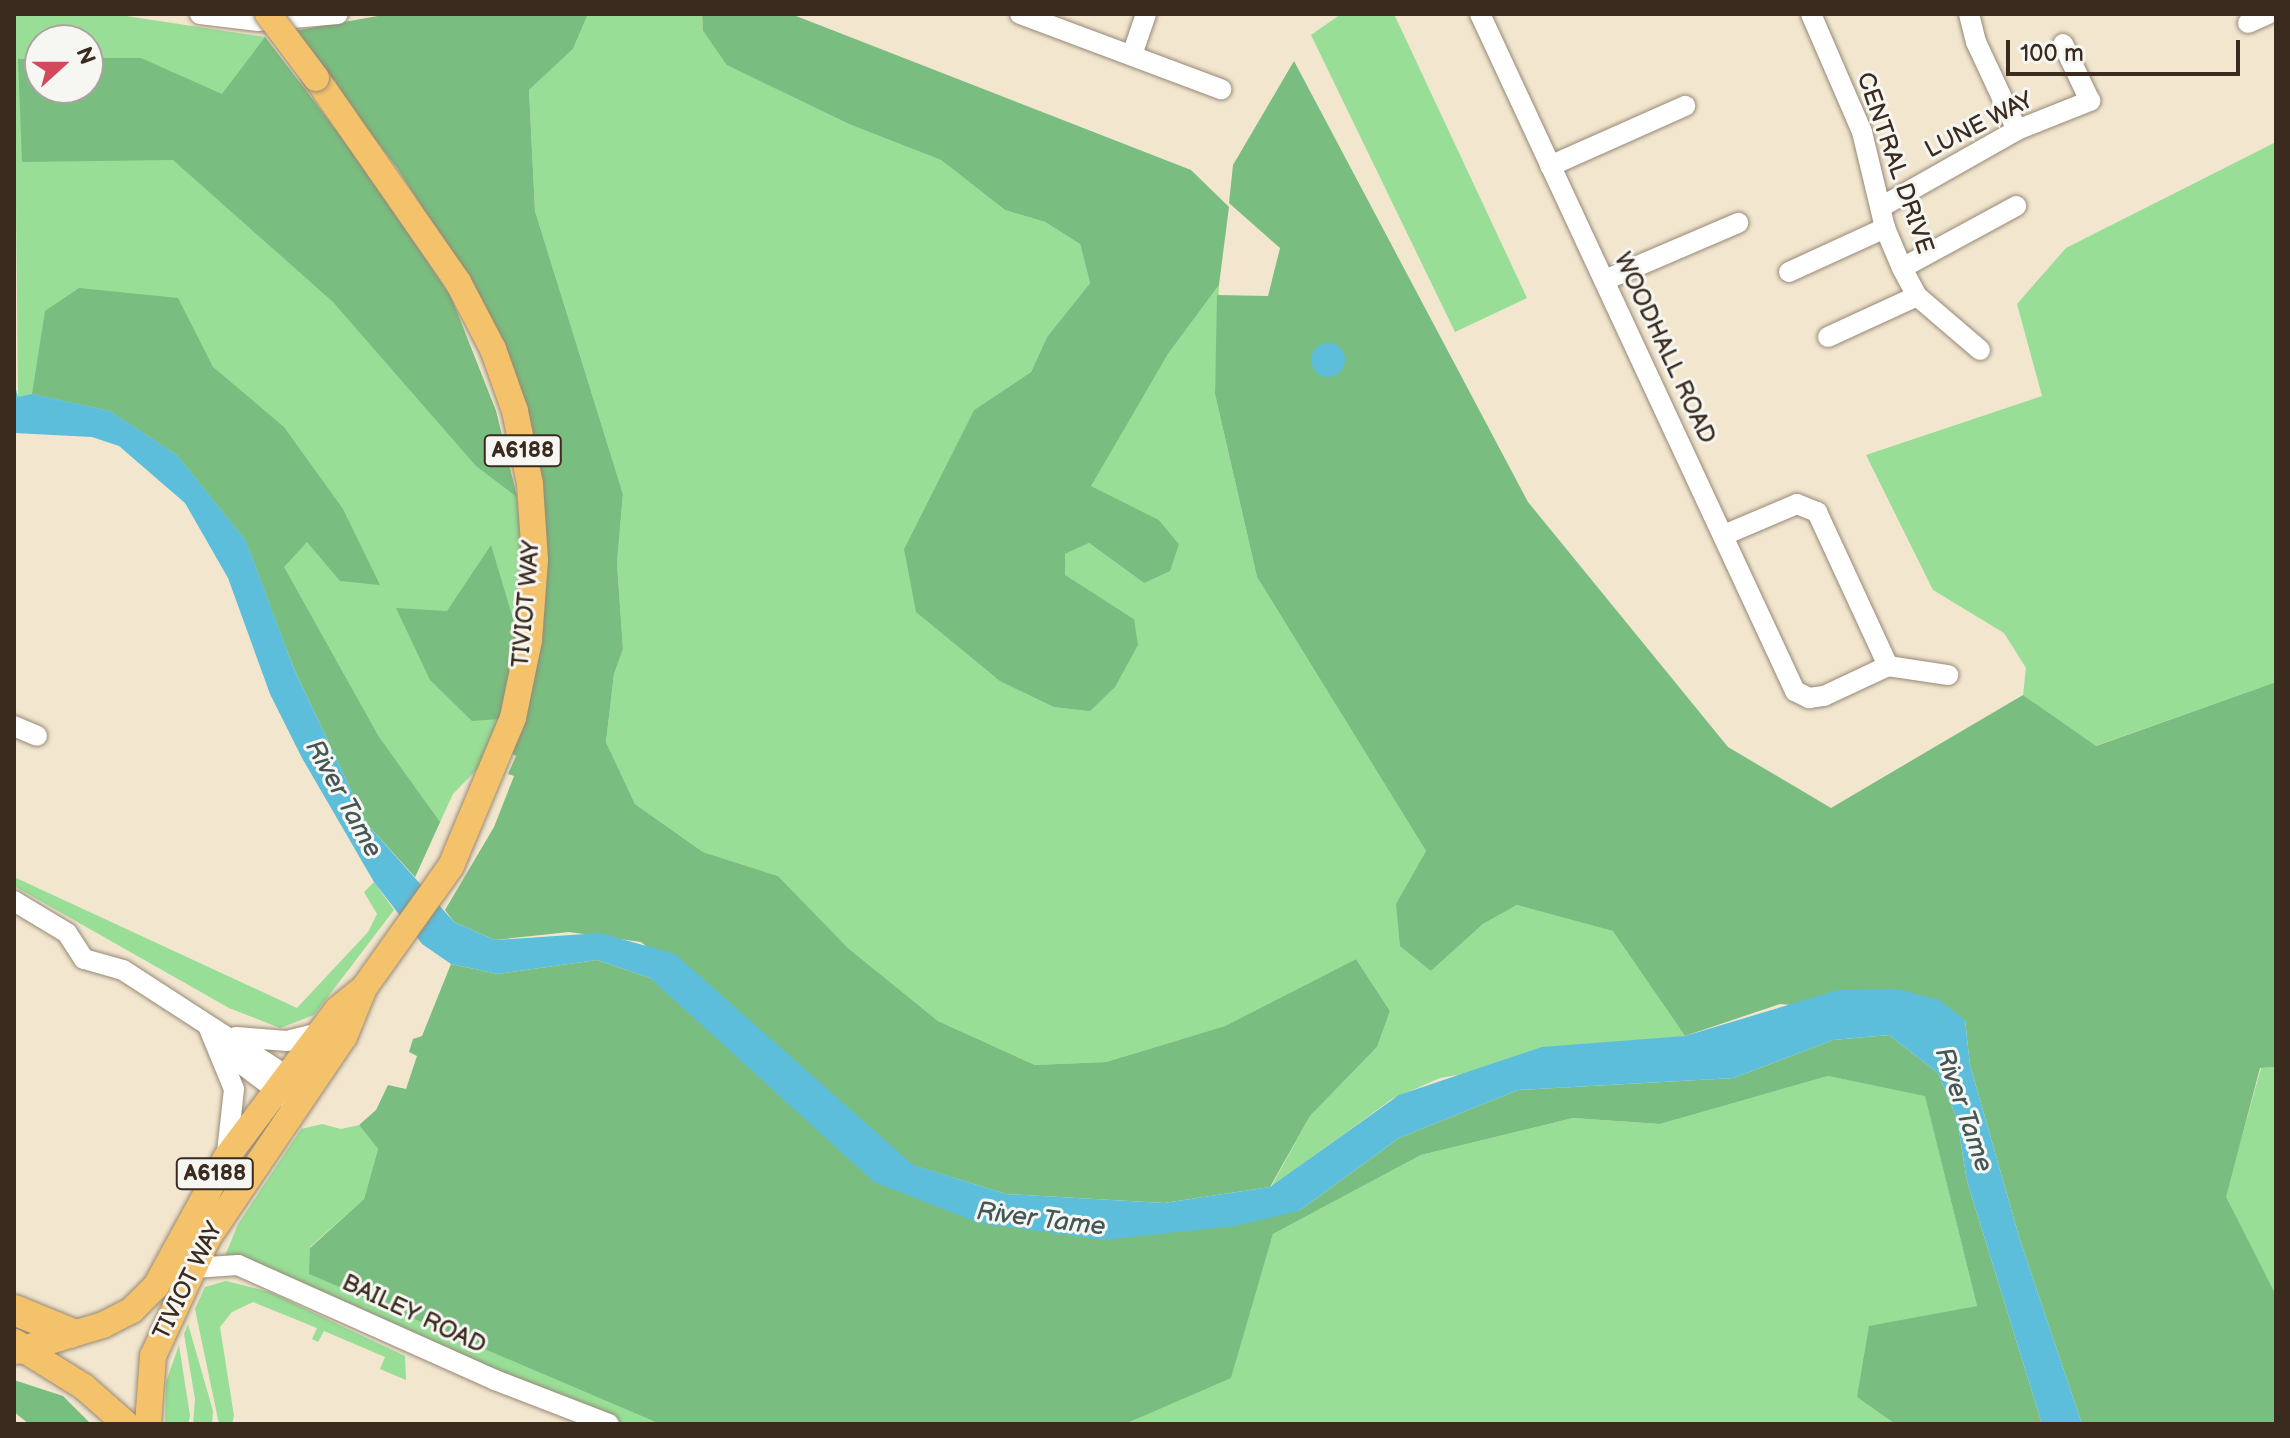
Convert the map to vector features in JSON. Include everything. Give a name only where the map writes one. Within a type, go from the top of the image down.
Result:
[{"type":"highway","points":[[14,1310],[79,1332]]},
{"type":"main road","name":"TIVIOT WAY","points":[[148,1424],[153,1356],[220,1214],[292,1090],[319,1033],[364,988],[451,866],[474,822],[515,705],[529,640],[535,560],[530,484],[515,411],[493,349],[458,282],[268,14]]},
{"type":"main road","name":"TIVIOT WAY","points":[[18,1348],[79,1332],[132,1310],[151,1293],[226,1158],[355,1020],[364,988]]},
{"type":"main road","points":[[18,1348],[84,1387],[126,1424]]},
{"type":"street","points":[[200,14],[259,21],[338,14]]},
{"type":"street","points":[[1132,55],[1146,14]]},
{"type":"street","name":"WOODHALL ROAD","points":[[1480,14],[1795,691],[1809,698],[1888,666]]},
{"type":"street","name":"CENTRAL DRIVE","points":[[1811,14],[1862,132],[1885,228],[1902,268],[1917,296],[1980,350]]},
{"type":"street","points":[[1969,14],[1976,42],[2017,130]]},
{"type":"street","points":[[1028,15],[1221,89]]},
{"type":"street","name":"LUNE WAY","points":[[1881,207],[2017,130],[2090,101],[2063,44]]},
{"type":"street","points":[[1550,166],[1685,106]]},
{"type":"street","points":[[1902,268],[2016,206]]},
{"type":"street","points":[[1605,280],[1738,223]]},
{"type":"street","points":[[1789,272],[1885,228]]},
{"type":"street","points":[[1828,337],[1917,296]]},
{"type":"street","points":[[1724,535],[1797,504],[1817,512],[1888,666],[1948,675]]},
{"type":"street","points":[[14,726],[37,736]]},
{"type":"street","points":[[14,901],[67,933],[84,959],[123,970],[208,1026],[224,1042],[292,1090]]},
{"type":"street","points":[[224,1042],[287,1041],[319,1033]]},
{"type":"street","points":[[224,1042],[236,1106],[226,1158]]},
{"type":"street","name":"BAILEY ROAD","points":[[194,1268],[238,1265],[506,1385],[609,1424]]},
{"type":"green space","points":[[14,14],[113,14],[265,37],[365,168],[451,297],[496,411],[517,497],[525,565],[506,696],[487,759],[453,794],[415,877],[177,455],[18,397]]},
{"type":"green space","points":[[389,14],[588,14],[573,49],[529,90],[535,211],[623,494],[617,563],[623,649],[614,674],[606,742],[635,804],[703,852],[778,876],[848,948],[938,1021],[1035,1065],[1106,1062],[1225,1026],[1356,959],[1390,1011],[1377,1047],[1310,1116],[1270,1187],[1164,1203],[1006,1194],[912,1165],[641,942],[569,932],[495,940],[454,922],[445,910],[494,827],[514,776],[508,774],[516,756],[511,753],[546,581],[479,295],[397,168],[293,31]]},
{"type":"green space","points":[[588,14],[702,14],[703,31],[728,65],[851,125],[941,160],[1005,210],[1045,222],[1080,244],[1090,283],[1047,337],[1031,372],[974,410],[904,549],[1134,619],[1064,575],[1065,554],[1089,543],[1144,583],[1179,544],[1159,520],[1090,486],[1168,354],[1219,285],[1215,394],[1257,577],[1426,851],[1397,904],[1431,971],[1483,924],[1517,905],[1614,931],[1685,1036],[1440,1078],[1392,1099],[1271,1187],[1310,1116],[1377,1047],[1390,1011],[1356,959],[1225,1026],[1106,1062],[1035,1065],[938,1021],[848,948],[778,876],[703,852],[635,804],[606,742],[614,674],[623,649],[617,563],[623,494],[535,211],[529,90],[573,49]]},
{"type":"green space","points":[[702,14],[791,14],[1191,170],[1229,207],[1219,285],[1168,354],[1091,486],[1159,520],[1179,544],[1170,571],[1144,583],[1089,543],[1065,554],[1065,575],[1134,619],[1138,645],[1115,687],[1090,711],[1054,707],[1000,681],[916,612],[904,549],[974,410],[1031,372],[1047,337],[1090,283],[1080,244],[1045,222],[1005,210],[941,160],[851,125],[727,65],[703,31]]},
{"type":"green space","points":[[1341,14],[1394,14],[1527,298],[1455,332],[1311,35]]},
{"type":"green space","points":[[265,37],[365,168],[451,297],[496,411],[517,497],[476,466],[333,302],[173,160],[22,162],[18,59],[24,59],[24,104],[104,104],[104,58],[141,58],[222,94]]},
{"type":"green space","points":[[1294,61],[1528,502],[1728,747],[1831,808],[2023,695],[2096,746],[2276,682],[2276,1067],[2260,1068],[2226,1197],[2276,1295],[2276,1424],[2082,1424],[2020,1240],[1970,1065],[1965,1020],[1780,1004],[1685,1036],[1613,931],[1517,905],[1483,924],[1431,971],[1400,946],[1396,904],[1426,851],[1257,577],[1215,394],[1217,295],[1268,296],[1280,248],[1229,203],[1233,165]]},
{"type":"green space","points":[[2276,142],[2276,682],[2095,746],[2023,695],[2026,668],[2004,633],[1933,590],[1866,455],[2042,396],[2017,304],[2066,248]]},
{"type":"green space","points":[[79,288],[178,298],[213,367],[284,427],[343,509],[380,585],[340,581],[307,542],[284,567],[379,737],[440,822],[415,877],[367,824],[294,669],[246,541],[177,455],[110,411],[32,394],[45,311]]},
{"type":"green space","points":[[491,545],[517,632],[499,719],[472,721],[430,680],[396,608],[447,611]]},
{"type":"green space","points":[[14,877],[297,1008],[368,932],[377,914],[364,892],[374,882],[394,910],[314,1015],[280,1028],[229,1008],[14,886]]},
{"type":"green space","points":[[597,960],[650,978],[979,1223],[1299,1211],[1399,1138],[1518,1090],[1734,1078],[1833,1040],[1889,1035],[1938,1073],[1957,1119],[1967,1181],[2042,1424],[1895,1424],[1857,1397],[1869,1326],[1977,1306],[1925,1096],[1828,1076],[1660,1124],[1573,1118],[1421,1155],[1273,1234],[1231,1378],[1125,1424],[660,1424],[309,1274],[310,1248],[364,1199],[378,1149],[359,1125],[376,1110],[388,1085],[406,1089],[417,1056],[409,1052],[413,1039],[422,1036],[451,964],[498,974]]},
{"type":"green space","points":[[2276,1067],[2276,1295],[2225,1197],[2261,1068]]},
{"type":"green space","points":[[1828,1076],[1925,1095],[1977,1306],[1857,1397],[1895,1424],[1125,1424],[1231,1377],[1273,1234],[1421,1155],[1573,1118],[1660,1124]]},
{"type":"green space","points":[[322,1124],[341,1129],[359,1125],[378,1149],[364,1199],[310,1247],[310,1274],[660,1424],[625,1424],[225,1256],[238,1224],[301,1129]]},
{"type":"green space","points":[[226,1281],[270,1292],[405,1356],[406,1380],[380,1369],[385,1357],[324,1331],[318,1342],[312,1339],[317,1328],[253,1302],[232,1312],[220,1327],[234,1416],[232,1424],[219,1424],[195,1309],[205,1287]]},
{"type":"green space","points":[[188,1324],[213,1411],[212,1424],[193,1424],[195,1399],[184,1334]]},
{"type":"green space","points":[[179,1345],[190,1416],[188,1424],[165,1424],[166,1382]]},
{"type":"green space","points":[[14,1380],[63,1396],[91,1424],[29,1424],[14,1412]]},
{"type":"water","points":[[1328,343],[1340,348],[1345,360],[1340,372],[1328,377],[1316,372],[1311,360],[1316,348]]},
{"type":"water","name":"River Tame","points":[[14,382],[18,397],[32,394],[110,411],[177,455],[246,541],[294,669],[367,824],[454,922],[495,940],[600,933],[675,954],[913,1165],[1006,1194],[1164,1203],[1270,1187],[1399,1095],[1542,1047],[1685,1036],[1838,990],[1897,989],[1939,1000],[1965,1020],[1970,1065],[2020,1240],[2082,1424],[2042,1424],[1967,1181],[1957,1119],[1938,1073],[1889,1035],[1833,1040],[1734,1078],[1518,1090],[1399,1138],[1299,1211],[1235,1226],[1103,1240],[979,1223],[874,1182],[650,978],[597,960],[498,974],[451,964],[422,944],[374,882],[302,758],[270,694],[228,578],[185,503],[119,446],[92,437],[14,433]]}]
